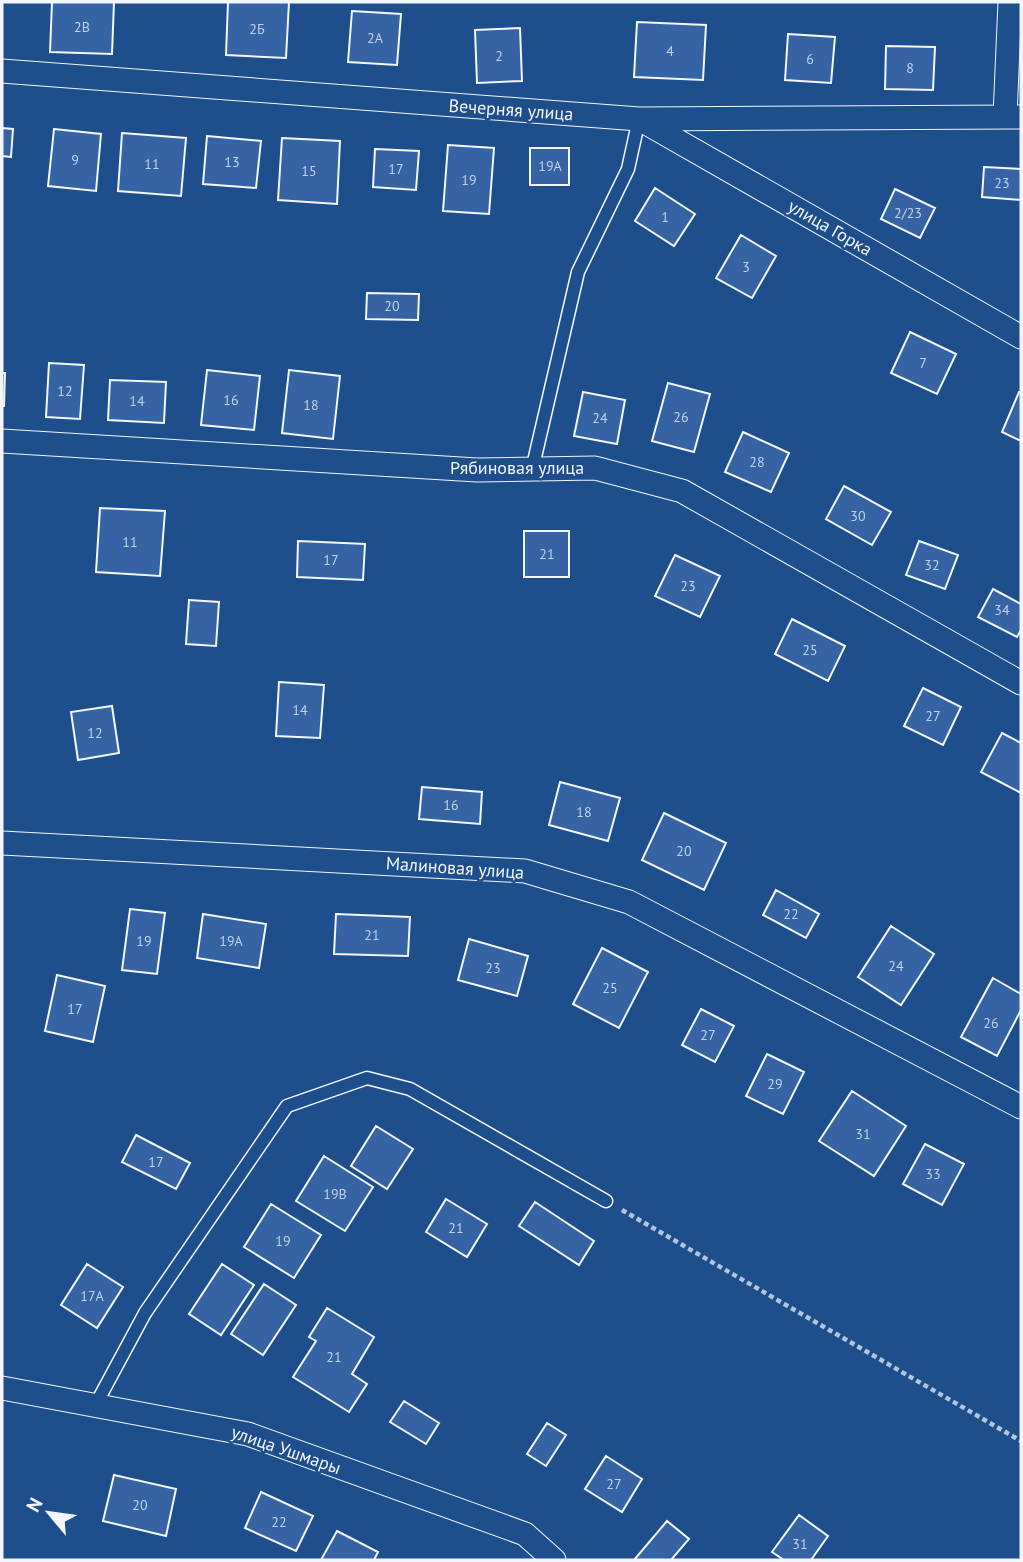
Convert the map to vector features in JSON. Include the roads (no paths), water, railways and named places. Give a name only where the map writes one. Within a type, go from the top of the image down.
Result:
[{"type":"street","points":[[1010,2],[1013,117]]},
{"type":"street","name":"Вечерняя улица","points":[[2,71],[639,119],[1013,117]]},
{"type":"street","name":"улица Горка","points":[[639,119],[1021,337]]},
{"type":"street","name":"Рябиновая улица","points":[[2,441],[464,470],[595,468],[682,491],[1021,683]]},
{"type":"street","name":"Малиновая улица","points":[[2,843],[525,871],[629,902],[1021,1107]]},
{"type":"street","name":"улица Ушмары","points":[[2,1388],[248,1434],[525,1534],[554,1560]]},
{"type":"lane","points":[[532,470],[578,272],[628,169],[639,119]]},
{"type":"lane","points":[[96,1404],[145,1313],[287,1106],[367,1078],[410,1089],[606,1201]]}]
